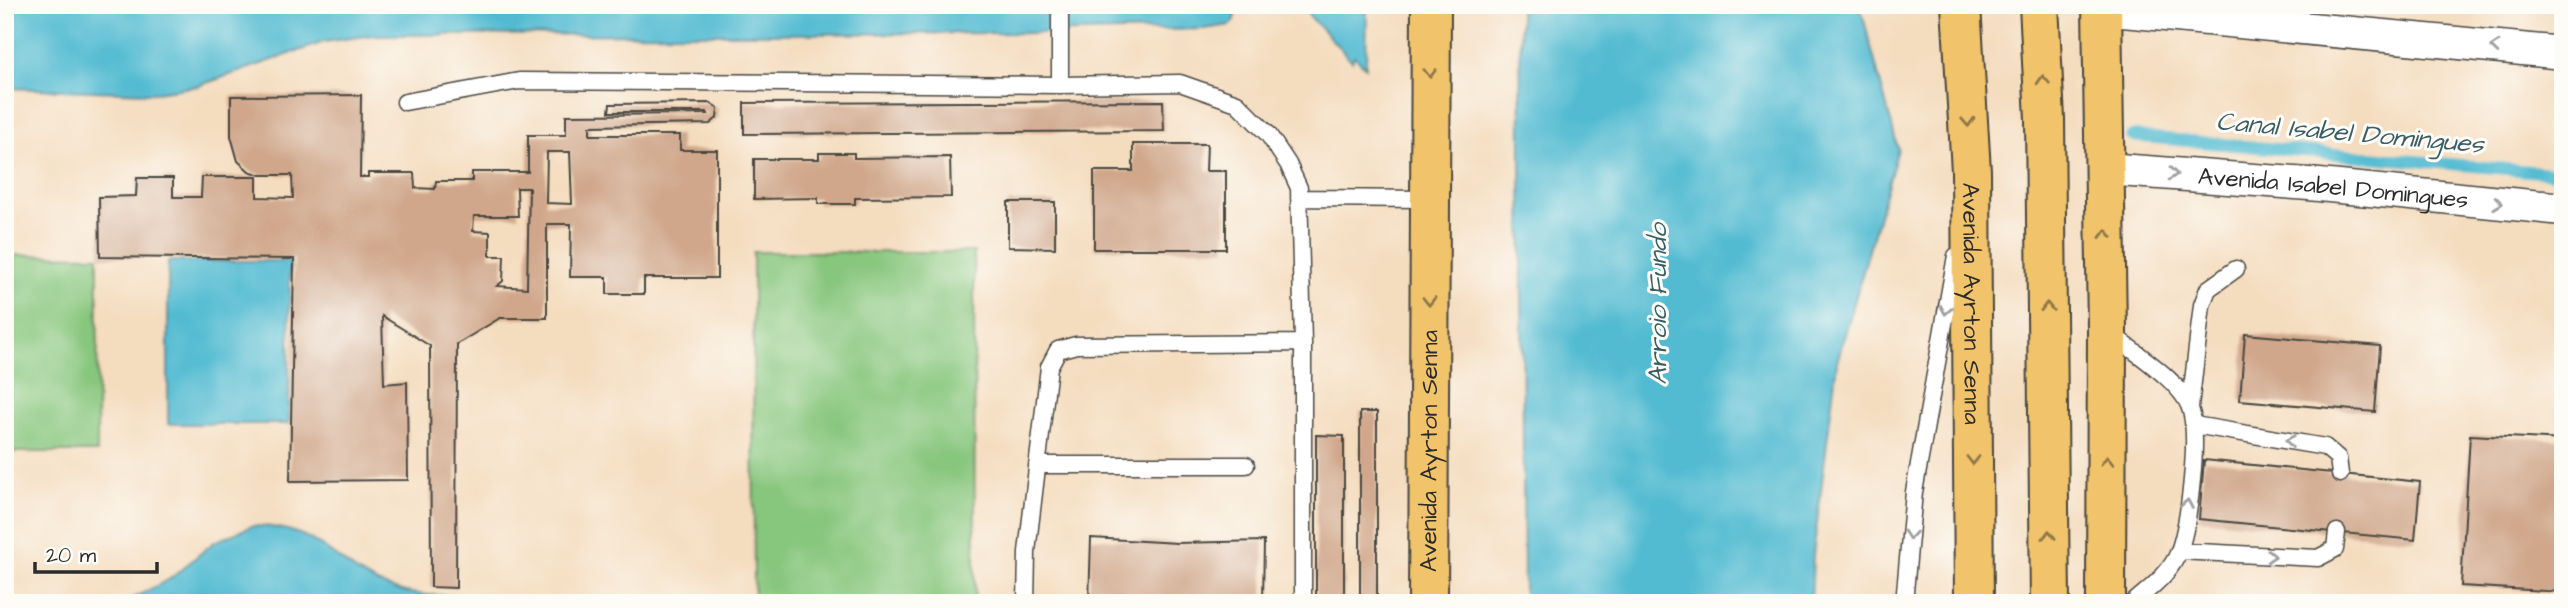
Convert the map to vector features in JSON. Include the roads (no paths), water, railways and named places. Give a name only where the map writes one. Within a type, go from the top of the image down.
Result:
[{"type":"highway","name":"Avenida Ayrton Senna","points":[[1428,603],[1431,5]]},
{"type":"highway","name":"Avenida Ayrton Senna","points":[[1961,5],[1971,171],[1974,603]]},
{"type":"highway","points":[[2039,5],[2045,119],[2050,603]]},
{"type":"highway","points":[[2102,7],[2107,330],[2106,603]]},
{"type":"street","points":[[2102,7],[2246,14],[2563,53]]},
{"type":"street","name":"Avenida Isabel Domingues","points":[[2105,169],[2309,184],[2563,209]]},
{"type":"lane","points":[[1060,5],[1060,85]]},
{"type":"lane","points":[[405,102],[519,80],[1060,85],[1180,83],[1237,103],[1268,134],[1282,154],[1298,188],[1303,343],[1303,603]]},
{"type":"lane","points":[[1905,603],[1914,492],[1971,171]]},
{"type":"lane","points":[[1299,198],[1429,199]]},
{"type":"lane","points":[[2133,603],[2163,575],[2179,551],[2196,438],[2190,407],[2202,305],[2208,289],[2236,269]]},
{"type":"lane","points":[[2107,330],[2172,383],[2190,407]]},
{"type":"lane","points":[[1026,603],[1027,552],[1049,366],[1058,350],[1076,345],[1303,343]]},
{"type":"lane","points":[[2194,425],[2325,447],[2338,458],[2340,474]]},
{"type":"lane","points":[[1038,465],[1245,465]]},
{"type":"lane","points":[[2179,551],[2318,558],[2335,549],[2337,532]]},
{"type":"water","points":[[5,5],[1232,5],[1235,6],[1235,20],[1231,25],[1204,29],[1039,33],[373,35],[324,42],[198,86],[149,93],[5,88]]},
{"type":"water","points":[[1304,5],[1367,5],[1366,67],[1354,56],[1352,61],[1302,8]]},
{"type":"water","name":"Arroio Fundo","points":[[1520,5],[1860,5],[1898,149],[1837,362],[1813,555],[1811,603],[1524,603]]},
{"type":"water","points":[[168,261],[290,261],[289,424],[168,424]]},
{"type":"water","points":[[252,526],[295,532],[312,540],[369,579],[404,592],[489,597],[522,603],[124,603],[170,579],[214,542]]},
{"type":"waterway","name":"Canal Isabel Domingues","points":[[2132,136],[2563,174]]}]
